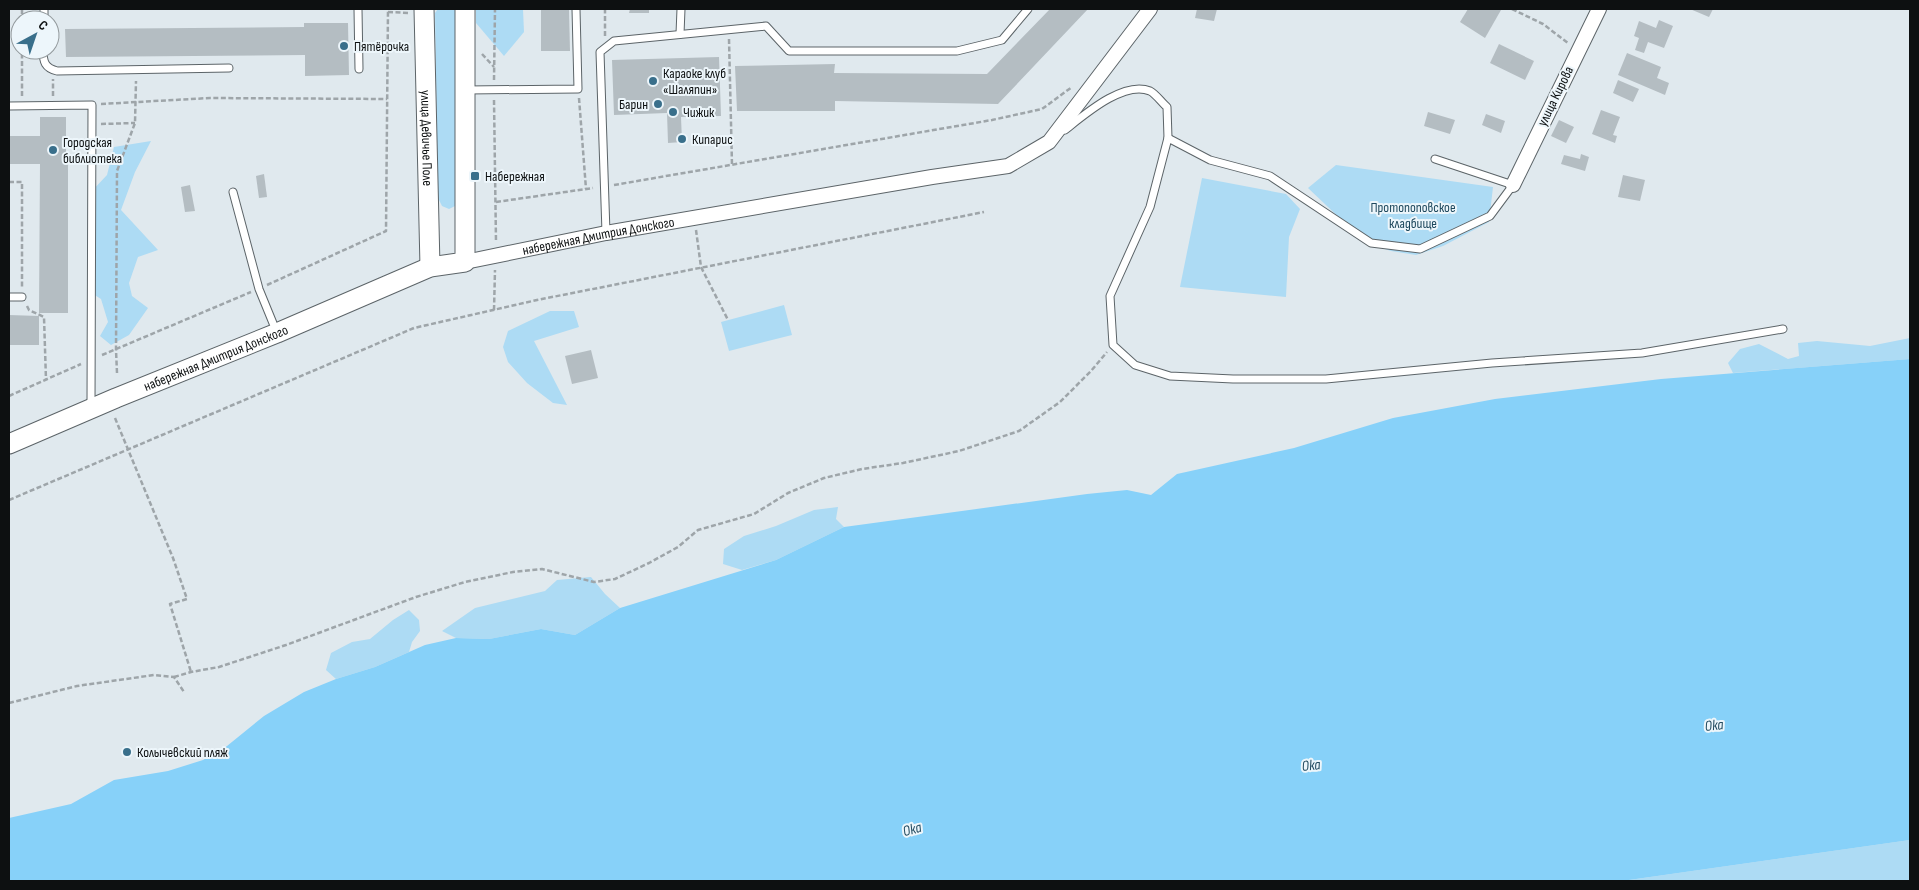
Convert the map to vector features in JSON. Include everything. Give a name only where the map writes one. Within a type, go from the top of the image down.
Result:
[{"type":"street","points":[[465,9],[466,262]]},
{"type":"street","name":"набережная Дмитрия Донского","points":[[9,444],[277,333],[430,267],[466,262],[606,233],[932,177],[1008,166],[1048,142],[1150,9]]},
{"type":"street","name":"улица Кирова","points":[[1512,185],[1599,9]]},
{"type":"street","name":"улица Девичье Поле","points":[[424,11],[430,267]]},
{"type":"lane","points":[[358,9],[359,69]]},
{"type":"lane","points":[[464,90],[578,89],[576,9]]},
{"type":"lane","points":[[680,34],[681,9]]},
{"type":"lane","points":[[606,233],[600,52],[614,41],[766,26],[789,51],[957,51],[1002,40],[1028,9]]},
{"type":"lane","points":[[43,60],[46,66],[53,70],[229,68]]},
{"type":"lane","points":[[1048,142],[1087,112],[1115,94],[1130,89],[1150,91],[1167,107],[1168,138],[1150,206],[1110,296],[1113,345],[1135,365],[1170,376],[1234,380],[1326,379],[1492,363],[1642,353],[1783,329]]},
{"type":"lane","points":[[9,106],[92,105],[90,409]]},
{"type":"lane","points":[[1168,138],[1210,160],[1270,176],[1371,243],[1420,249],[1490,216],[1512,185],[1435,159]]},
{"type":"lane","points":[[232,192],[259,289],[277,333]]},
{"type":"lane","points":[[9,297],[22,297]]},
{"type":"path","points":[[494,310],[496,256],[495,9]]},
{"type":"path","points":[[605,9],[605,25]]},
{"type":"path","points":[[1512,9],[1543,24],[1578,50]]},
{"type":"path","points":[[9,396],[259,289],[386,231],[388,10],[424,11]]},
{"type":"path","points":[[728,30],[732,165]]},
{"type":"path","points":[[465,37],[495,68]]},
{"type":"path","points":[[22,60],[22,105]]},
{"type":"path","points":[[53,70],[53,105]]},
{"type":"path","points":[[117,373],[117,171],[135,123],[136,70]]},
{"type":"path","points":[[496,202],[586,189],[979,123],[1042,109],[1071,88],[1077,80]]},
{"type":"path","points":[[578,89],[586,189]]},
{"type":"path","points":[[92,105],[210,98],[387,99]]},
{"type":"path","points":[[92,124],[135,123]]},
{"type":"path","points":[[9,182],[22,182],[22,297],[29,310],[44,317],[46,380]]},
{"type":"path","points":[[9,500],[414,328],[701,267],[984,212]]},
{"type":"path","points":[[694,219],[701,267],[728,320]]},
{"type":"path","points":[[9,703],[78,686],[154,675],[174,678],[191,672],[219,667],[286,645],[416,597],[465,582],[514,572],[542,569],[594,582],[615,579],[678,548],[698,530],[754,514],[788,494],[824,478],[959,451],[1019,431],[1060,402],[1091,371],[1113,345]]},
{"type":"path","points":[[115,418],[173,558],[187,599],[170,604],[191,672]]},
{"type":"path","points":[[174,678],[184,692]]},
{"type":"green space","points":[[438,9],[457,9],[457,205],[449,209],[442,206],[438,198],[435,13]]},
{"type":"green space","points":[[476,9],[523,9],[524,32],[504,56],[476,23]]},
{"type":"green space","points":[[151,141],[135,172],[121,210],[158,250],[138,257],[129,283],[132,296],[148,308],[129,335],[111,345],[100,336],[108,322],[101,299],[93,294],[91,192],[107,175],[114,147]]},
{"type":"green space","name":"Протопоповское кладбище","points":[[1336,165],[1493,187],[1489,222],[1443,246],[1416,255],[1391,251],[1366,243],[1308,188]]},
{"type":"green space","points":[[1202,178],[1286,194],[1300,209],[1289,237],[1286,297],[1180,287]]},
{"type":"green space","points":[[784,305],[792,335],[729,351],[721,322]]},
{"type":"green space","points":[[550,311],[574,311],[579,327],[534,341],[567,405],[553,403],[527,383],[508,362],[503,347],[508,331]]},
{"type":"green space","points":[[1910,338],[1910,359],[1733,373],[1728,363],[1740,349],[1759,344],[1788,359],[1799,356],[1798,343],[1817,341],[1870,346]]},
{"type":"green space","points":[[838,507],[836,519],[844,527],[776,560],[742,570],[723,564],[724,549],[744,536],[776,526],[814,510]]},
{"type":"green space","points":[[591,577],[620,608],[575,635],[541,629],[489,639],[456,638],[442,631],[475,608],[545,591],[557,580]]},
{"type":"green space","points":[[409,610],[419,620],[420,631],[412,642],[409,652],[375,667],[336,679],[326,670],[331,653],[352,642],[370,639],[393,620]]},
{"type":"green space","points":[[1910,840],[1910,881],[1622,881]]},
{"type":"water","name":"Ока","points":[[1910,359],[1910,840],[1622,881],[9,881],[9,818],[71,804],[114,780],[168,771],[203,760],[227,746],[264,716],[304,692],[336,679],[375,667],[425,645],[456,638],[489,639],[541,629],[575,635],[620,608],[776,560],[844,527],[1087,494],[1127,490],[1151,495],[1177,474],[1294,448],[1393,418],[1495,399],[1661,379]]},
{"type":"building","points":[[541,9],[569,9],[570,51],[541,51]]},
{"type":"building","points":[[630,9],[649,9],[649,13],[629,13]]},
{"type":"building","points":[[1050,9],[1088,9],[998,104],[835,101],[835,111],[737,111],[735,66],[835,64],[834,73],[987,74]]},
{"type":"building","points":[[1197,9],[1217,9],[1214,21],[1195,18]]},
{"type":"building","points":[[1468,9],[1501,10],[1485,38],[1460,22]]},
{"type":"building","points":[[1690,9],[1713,9],[1709,17]]},
{"type":"building","points":[[1659,20],[1673,26],[1664,48],[1648,42],[1644,53],[1635,50],[1639,38],[1634,36],[1639,21],[1656,28]]},
{"type":"building","points":[[304,23],[348,23],[349,75],[305,76],[305,55],[66,57],[65,29],[304,27]]},
{"type":"building","points":[[1499,44],[1534,61],[1525,80],[1490,63]]},
{"type":"building","points":[[1627,53],[1661,67],[1657,78],[1669,83],[1665,95],[1618,75]]},
{"type":"building","points":[[719,57],[721,116],[681,117],[682,142],[668,143],[667,113],[614,115],[612,60]]},
{"type":"building","points":[[1618,80],[1639,89],[1633,102],[1613,93]]},
{"type":"building","points":[[1601,110],[1620,117],[1613,135],[1617,136],[1615,143],[1592,134]]},
{"type":"building","points":[[1428,112],[1455,120],[1450,134],[1424,126]]},
{"type":"building","points":[[1486,114],[1505,121],[1501,133],[1482,125]]},
{"type":"building","points":[[40,117],[66,117],[66,164],[68,164],[68,313],[39,313],[40,164],[9,164],[9,136],[40,136]]},
{"type":"building","points":[[1559,120],[1574,127],[1566,143],[1551,136]]},
{"type":"building","points":[[1581,154],[1589,157],[1585,171],[1561,164],[1564,155],[1580,159]]},
{"type":"building","points":[[264,174],[267,197],[259,198],[256,176]]},
{"type":"building","points":[[1623,175],[1645,180],[1640,201],[1618,197]]},
{"type":"building","points":[[190,185],[195,211],[185,212],[181,187]]},
{"type":"building","points":[[9,315],[39,316],[39,345],[9,345]]},
{"type":"building","points":[[591,350],[598,378],[572,384],[565,356]]},
{"type":"place","name":"Пятёрочка","points":[[344,46]]},
{"type":"place","name":"Караоке клуб «Шаляпин»","points":[[653,81]]},
{"type":"place","name":"Барин","points":[[658,104]]},
{"type":"place","name":"Чижик","points":[[673,112]]},
{"type":"place","name":"Кипарис","points":[[682,139]]},
{"type":"place","name":"Городская библиотека","points":[[53,150]]},
{"type":"place","name":"Набережная","points":[[475,176]]},
{"type":"place","name":"Колычевский пляж","points":[[127,752]]}]
